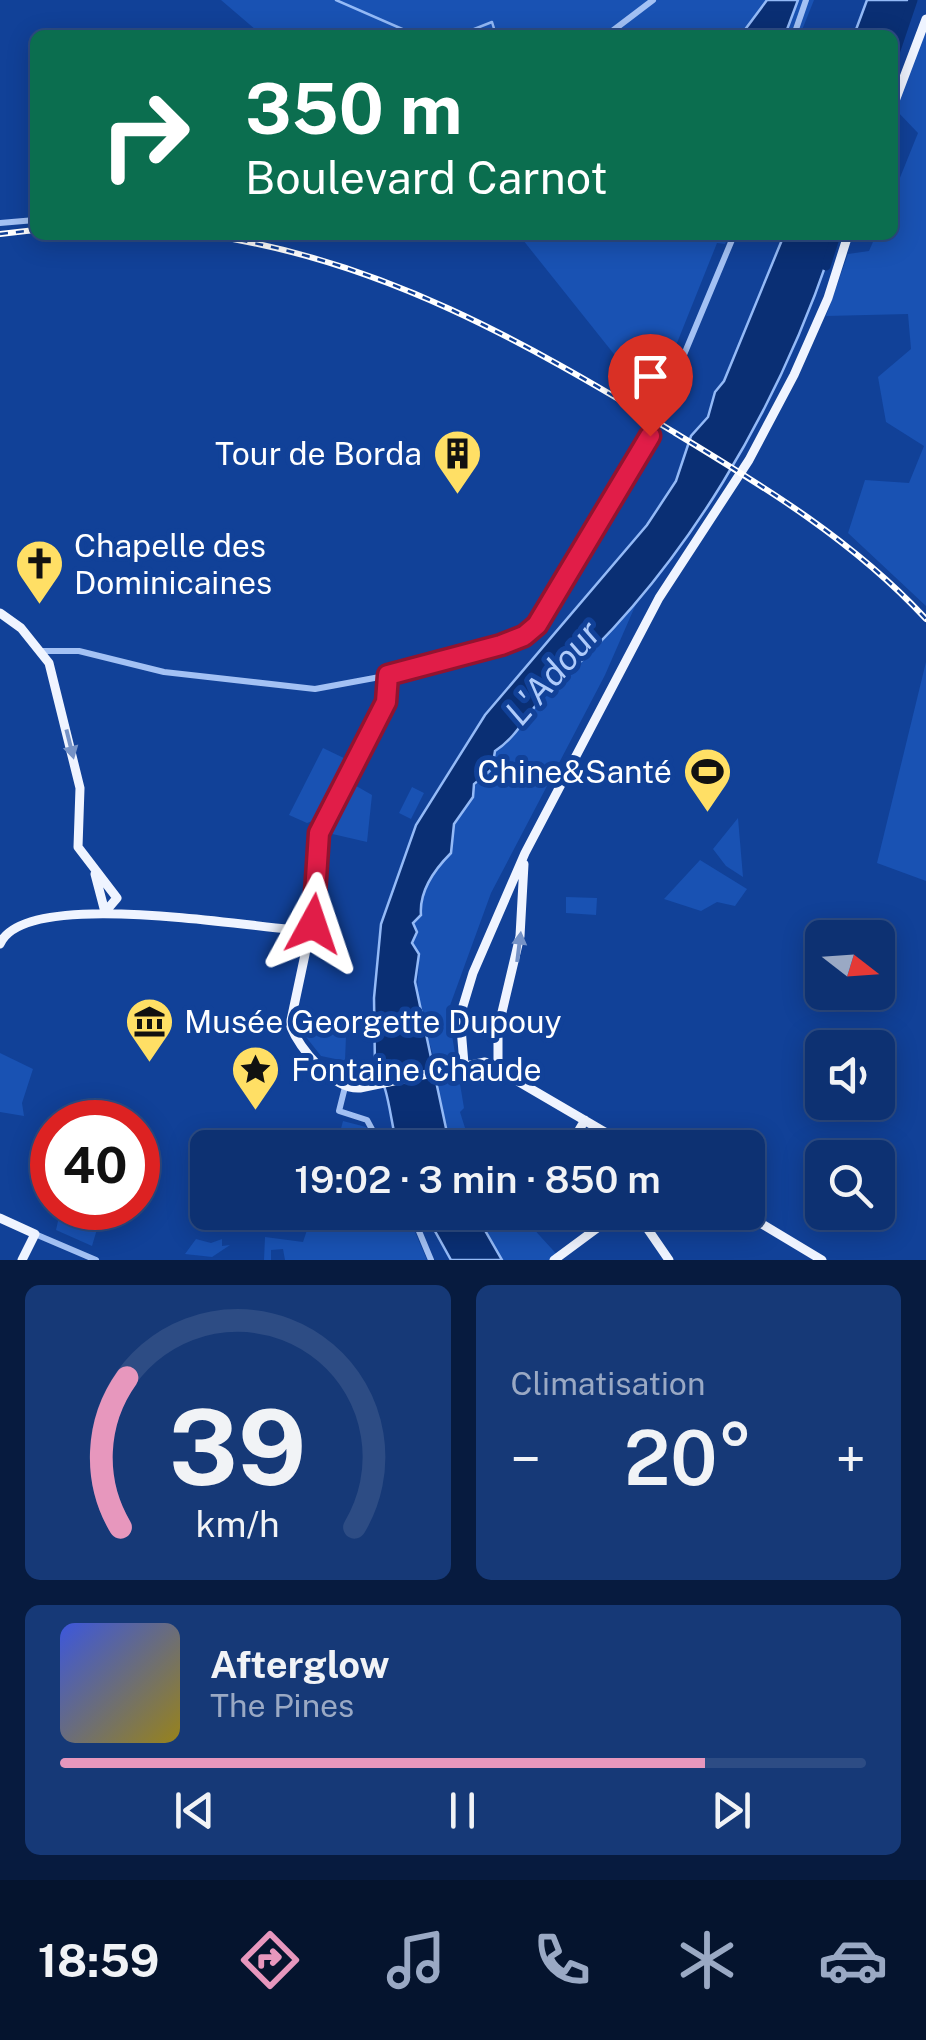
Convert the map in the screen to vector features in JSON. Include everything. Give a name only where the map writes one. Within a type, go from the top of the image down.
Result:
[{"type":"main road","points":[[898,93],[926,19]]},
{"type":"main road","points":[[462,1065],[460,1016],[473,973],[525,853],[658,598],[736,482],[812,339],[846,240]]},
{"type":"main road","points":[[0,612],[42,651],[60,701],[80,788],[78,848],[129,911]]},
{"type":"main road","points":[[498,1068],[498,1029],[520,936],[525,853]]},
{"type":"main road","points":[[93,867],[104,912]]},
{"type":"main road","points":[[104,912],[117,898]]},
{"type":"main road","points":[[0,944],[9,932],[24,925],[104,912],[129,911],[310,931],[290,1026],[312,1056],[345,1087],[360,1088],[482,1062],[602,1130]]},
{"type":"main road","points":[[579,1130],[585,1120]]},
{"type":"main road","points":[[0,1218],[35,1234],[22,1260]]},
{"type":"main road","points":[[765,1226],[822,1260]]},
{"type":"main road","points":[[556,1258],[596,1230]]},
{"type":"main road","points":[[648,1230],[669,1260]]},
{"type":"street","points":[[614,30],[653,0]]},
{"type":"street","points":[[796,30],[806,0]]},
{"type":"street","points":[[0,224],[30,221]]},
{"type":"street","points":[[42,651],[80,651],[164,672],[302,688],[388,675],[524,636],[537,625],[650,436],[732,240]]},
{"type":"street","points":[[310,931],[319,833],[386,702],[388,675]]},
{"type":"street","points":[[345,1087],[340,1111],[367,1120],[372,1130]]},
{"type":"street","points":[[419,1230],[432,1260]]},
{"type":"street","points":[[35,1234],[96,1260]]},
{"type":"shaded area","points":[[221,0],[814,0],[802,30],[256,30]]},
{"type":"shaded area","points":[[926,17],[926,606],[848,533],[865,480],[909,483],[924,446],[886,422],[878,377],[911,349],[908,314],[826,316],[848,254],[869,251],[874,240],[898,240],[898,183],[918,133],[898,112],[898,100]]},
{"type":"shaded area","points":[[523,240],[727,240],[725,244],[717,243],[653,403]]},
{"type":"shaded area","points":[[636,604],[605,675],[491,893],[448,1011],[466,1130],[447,1130],[432,1051],[416,1002],[419,964],[411,944],[418,904],[432,869],[448,858],[454,824],[495,751],[506,744],[545,693]]},
{"type":"shaded area","points":[[926,662],[926,881],[877,863]]},
{"type":"shaded area","points":[[323,748],[350,761],[321,818],[307,823],[289,815]]},
{"type":"shaded area","points":[[351,783],[372,795],[367,842],[328,833]]},
{"type":"shaded area","points":[[412,787],[424,793],[411,819],[399,813]]},
{"type":"shaded area","points":[[738,818],[743,877],[726,866],[713,849]]},
{"type":"shaded area","points":[[700,860],[747,889],[735,906],[717,902],[701,911],[664,899]]},
{"type":"shaded area","points":[[566,897],[597,898],[596,915],[566,913]]},
{"type":"shaded area","points":[[299,1028],[346,1036],[345,1061],[321,1056]]},
{"type":"shaded area","points":[[0,1053],[33,1069],[22,1103],[24,1116],[0,1112]]},
{"type":"shaded area","points":[[343,1121],[368,1130],[341,1130]]},
{"type":"shaded area","points":[[56,1230],[97,1230],[92,1246]]},
{"type":"shaded area","points":[[307,1230],[414,1230],[427,1260],[285,1260],[283,1249],[271,1250],[271,1260],[264,1260],[265,1237],[303,1242]]},
{"type":"shaded area","points":[[485,1230],[535,1230],[562,1260],[502,1260]]},
{"type":"shaded area","points":[[196,1239],[211,1243],[222,1239],[222,1246],[230,1245],[212,1257],[185,1254]]},
{"type":"water","points":[[767,0],[798,0],[787,30],[745,30]]},
{"type":"water","points":[[867,0],[913,0],[898,46],[898,30],[856,30]]},
{"type":"water","points":[[782,240],[834,240],[787,361],[723,482],[644,593],[495,751],[492,769],[474,784],[473,797],[454,824],[451,853],[425,889],[421,915],[413,923],[417,932],[412,943],[419,954],[415,982],[446,1130],[394,1130],[387,1095],[375,1068],[374,998],[381,924],[416,825],[485,715],[647,525],[676,481],[691,436],[708,417],[715,392],[724,381]]},
{"type":"water","points":[[434,1230],[485,1230],[502,1260],[451,1260]]},
{"type":"waterway","points":[[336,0],[405,30]]},
{"type":"waterway","name":"L'Adour","points":[[898,44],[913,0]]},
{"type":"waterway","points":[[472,30],[492,22],[494,30]]},
{"type":"waterway","name":"L'Adour","points":[[826,266],[834,240]]},
{"type":"railway","points":[[0,234],[30,231]]},
{"type":"railway","points":[[235,240],[333,264],[392,285],[450,309],[562,366],[706,452],[838,539],[926,619]]},
{"type":"place","name":"Tour de Borda","points":[[457,496]]},
{"type":"place","name":"Chapelle des Dominicaines","points":[[39,606]]},
{"type":"place","name":"Chine&Santé","points":[[707,814]]},
{"type":"place","name":"Musée Georgette Dupouy","points":[[149,1064]]},
{"type":"place","name":"Fontaine Chaude","points":[[256,1112]]},
{"type":"route","points":[[313,924],[319,833],[386,702],[390,691],[388,675],[501,645],[524,636],[537,625],[650,436]]}]
